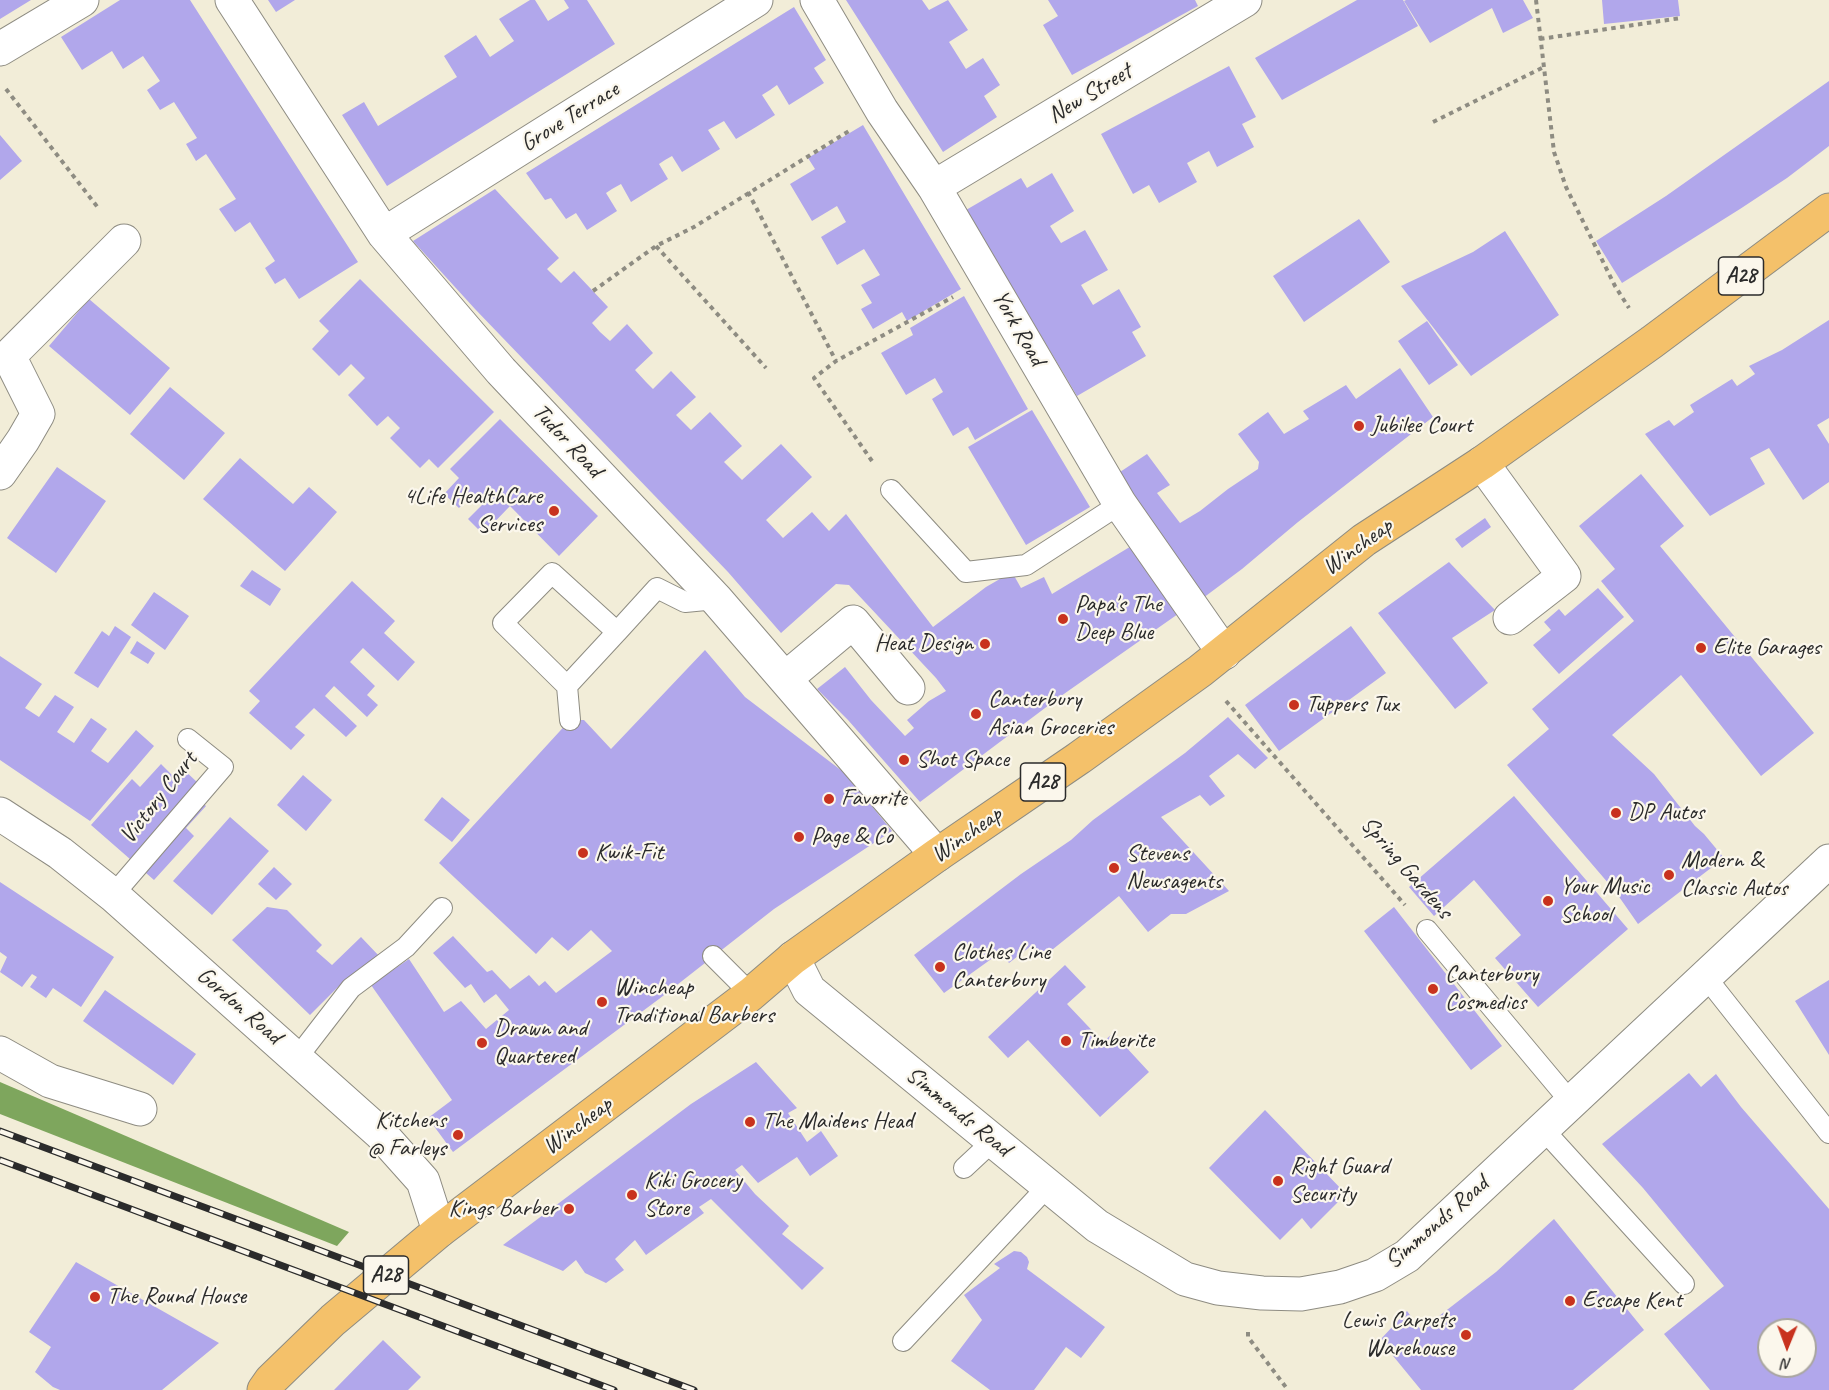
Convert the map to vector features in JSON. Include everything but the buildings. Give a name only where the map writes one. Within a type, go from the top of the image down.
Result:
[{"type":"highway","name":"Wincheap","points":[[262,1387],[333,1320],[439,1231],[751,994],[794,958],[1212,662],[1364,540],[1482,463],[1653,342],[1829,210]]},
{"type":"street","points":[[0,49],[82,0]]},
{"type":"street","name":"Tudor Road","points":[[232,0],[384,234],[501,371],[716,599],[937,855]]},
{"type":"street","name":"Grove Terrace","points":[[384,234],[756,0]]},
{"type":"street","name":"York Road","points":[[818,0],[882,111],[934,187],[1212,662]]},
{"type":"street","name":"New Street","points":[[934,187],[1245,0]]},
{"type":"street","points":[[0,473],[38,414],[9,356],[124,241]]},
{"type":"street","points":[[1482,463],[1564,576],[1510,618]]},
{"type":"street","points":[[786,678],[853,622],[908,688]]},
{"type":"street","name":"Gordon Road","points":[[0,814],[60,853],[113,895],[381,1134],[423,1181],[439,1231]]},
{"type":"street","name":"Simmonds Road","points":[[794,958],[809,990],[1097,1226],[1185,1279],[1218,1288],[1301,1294],[1340,1287],[1376,1275],[1407,1256],[1829,861]]},
{"type":"street","points":[[0,1053],[50,1081],[140,1109]]},
{"type":"lane","points":[[891,490],[966,572],[1026,565],[1120,504]]},
{"type":"lane","points":[[570,720],[567,686],[503,623],[552,573],[617,632]]},
{"type":"lane","points":[[567,686],[657,588],[685,602],[716,599]]},
{"type":"lane","name":"Victory Court","points":[[113,895],[223,767],[188,739]]},
{"type":"lane","points":[[297,1058],[351,988],[406,947],[442,908]]},
{"type":"lane","name":"Spring Gardens","points":[[1427,930],[1570,1101]]},
{"type":"lane","points":[[713,956],[751,994]]},
{"type":"lane","points":[[1705,976],[1829,1133]]},
{"type":"lane","points":[[1542,1128],[1684,1284]]},
{"type":"lane","points":[[964,1168],[993,1141]]},
{"type":"lane","points":[[903,1341],[1048,1186]]},
{"type":"path","points":[[1536,0],[1554,152],[1566,187],[1615,286],[1653,342]]},
{"type":"path","points":[[1540,39],[1681,18]]},
{"type":"path","points":[[1433,122],[1544,67]]},
{"type":"path","points":[[0,81],[124,241]]},
{"type":"path","points":[[593,291],[656,246],[694,227],[882,111]]},
{"type":"path","points":[[748,192],[836,361]]},
{"type":"path","points":[[656,246],[766,368]]},
{"type":"path","points":[[891,490],[814,378],[836,361],[988,278]]},
{"type":"path","name":"Spring Gardens","points":[[1212,662],[1427,930]]},
{"type":"path","points":[[1249,1292],[1248,1337],[1288,1390]]},
{"type":"green space","points":[[0,1082],[349,1232],[337,1246],[0,1114]]},
{"type":"railway","points":[[0,1131],[694,1390]]},
{"type":"railway","points":[[0,1160],[614,1390]]},
{"type":"place","name":"Jubilee Court","points":[[1359,426]]},
{"type":"place","name":"4Life HealthCare Services","points":[[554,511]]},
{"type":"place","name":"Papa's The Deep Blue","points":[[1063,619]]},
{"type":"place","name":"Heat Design","points":[[985,644]]},
{"type":"place","name":"Elite Garages","points":[[1701,648]]},
{"type":"place","name":"Tuppers Tux","points":[[1294,705]]},
{"type":"place","name":"Canterbury Asian Groceries","points":[[976,714]]},
{"type":"place","name":"Shot Space","points":[[904,760]]},
{"type":"place","name":"Favorite","points":[[829,799]]},
{"type":"place","name":"DP Autos","points":[[1616,813]]},
{"type":"place","name":"Page & Co","points":[[799,837]]},
{"type":"place","name":"Kwik-Fit","points":[[583,853]]},
{"type":"place","name":"Stevens Newsagents","points":[[1114,868]]},
{"type":"place","name":"Modern & Classic Autos","points":[[1669,875]]},
{"type":"place","name":"Your Music School","points":[[1548,901]]},
{"type":"place","name":"Clothes Line Canterbury","points":[[940,967]]},
{"type":"place","name":"Canterbury Cosmedics","points":[[1433,989]]},
{"type":"place","name":"Wincheap Traditional Barbers","points":[[602,1002]]},
{"type":"place","name":"Timberite","points":[[1066,1041]]},
{"type":"place","name":"Drawn and Quartered","points":[[482,1043]]},
{"type":"place","name":"The Maidens Head","points":[[750,1122]]},
{"type":"place","name":"Kitchens @ Farleys","points":[[458,1135]]},
{"type":"place","name":"Right Guard Security","points":[[1278,1181]]},
{"type":"place","name":"Kiki Grocery Store","points":[[632,1195]]},
{"type":"place","name":"Kings Barber","points":[[569,1209]]},
{"type":"place","name":"The Round House","points":[[95,1297]]},
{"type":"place","name":"Escape Kent","points":[[1570,1301]]},
{"type":"place","name":"Lewis Carpets Warehouse","points":[[1466,1335]]}]
